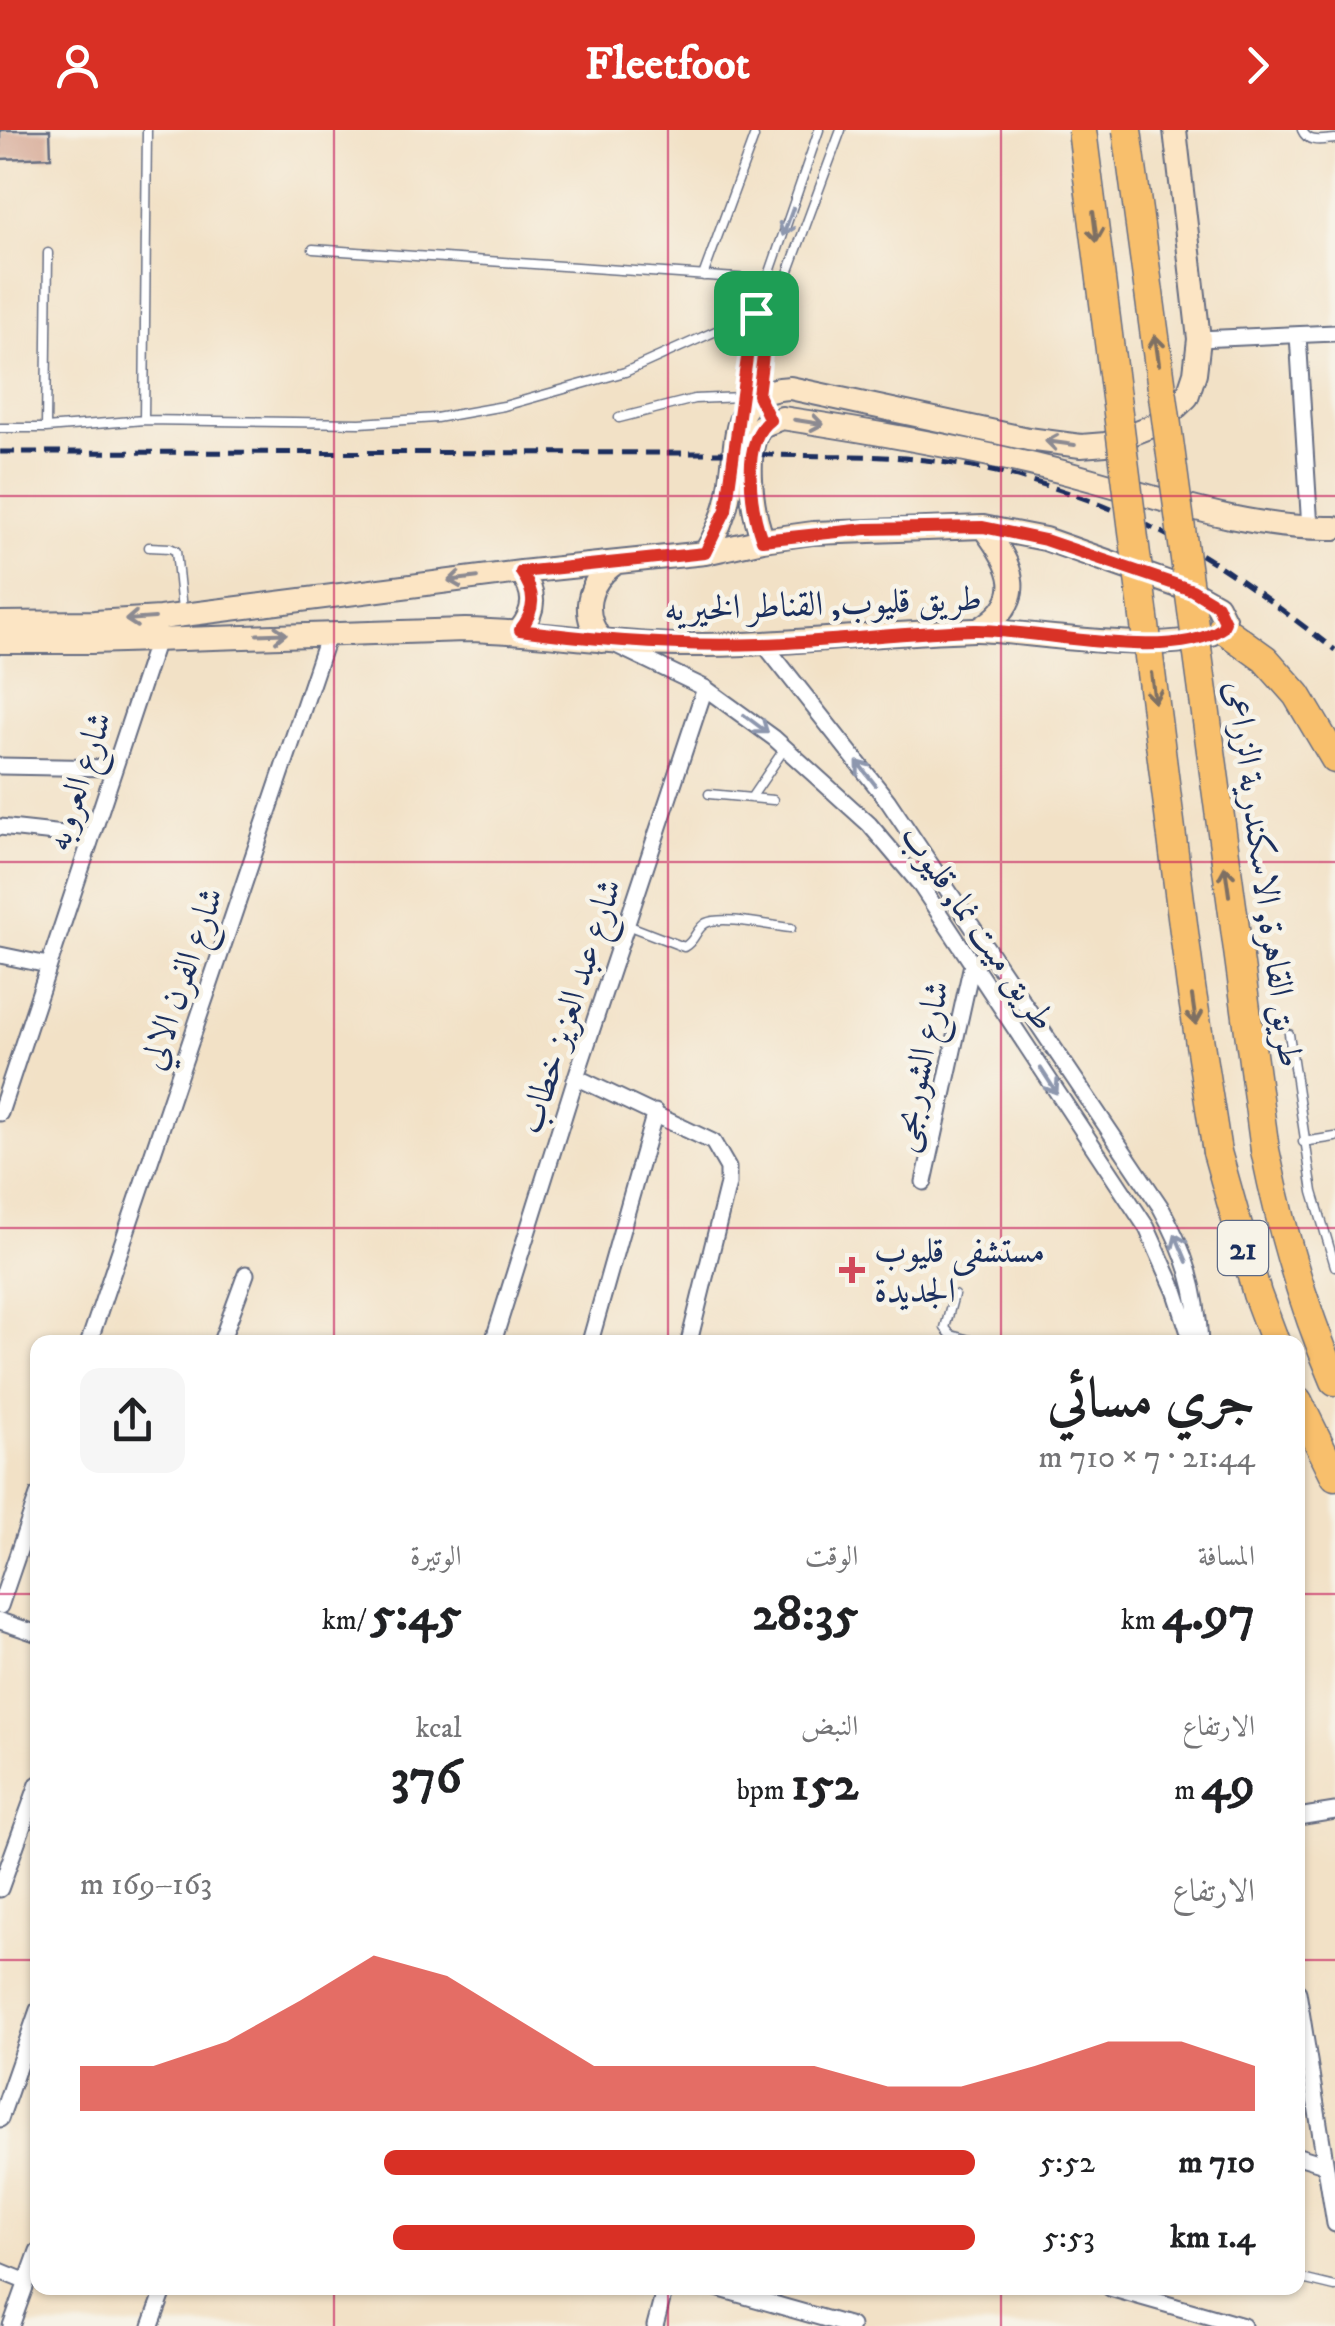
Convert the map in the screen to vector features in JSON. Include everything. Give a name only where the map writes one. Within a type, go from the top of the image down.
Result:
[{"type":"highway","name":"21","points":[[1082,130],[1191,987],[1217,1152],[1272,1335]]},
{"type":"highway","name":"طريق القاهرة, الاسكندرية الزراعى","points":[[1127,130],[1265,1150],[1296,1274],[1335,1381]]},
{"type":"highway","points":[[1222,628],[1266,659],[1335,759]]},
{"type":"highway","points":[[1305,1415],[1335,1476]]},
{"type":"main road","points":[[705,553],[726,510],[746,404],[774,388],[1081,446],[1106,444],[1160,423],[1187,398],[1200,339],[1175,130]]},
{"type":"main road","points":[[746,404],[770,420],[798,420],[954,445],[1201,510],[1310,529],[1335,528]]},
{"type":"main road","points":[[762,540],[752,502],[752,445],[755,435],[770,420]]},
{"type":"main road","points":[[978,630],[996,620],[1008,603],[1012,582],[1008,562],[983,527]]},
{"type":"main road","name":"طريق قليوب, القناطر الخيريه","points":[[0,623],[94,622],[182,614],[705,553],[762,540],[866,529],[983,527],[1045,540],[1192,590],[1217,605],[1225,622],[1222,628],[1200,639],[1172,642],[1120,642],[978,630],[764,644],[606,642],[520,630],[0,642]]},
{"type":"main road","points":[[606,642],[589,619],[590,593],[604,571],[614,564]]},
{"type":"main road","points":[[520,630],[530,618],[534,602],[531,586],[521,572]]},
{"type":"street","points":[[1200,339],[1335,333]]},
{"type":"street","points":[[1298,335],[1310,529]]},
{"type":"street","name":"شارع الفرن الالي","points":[[91,1335],[330,632]]},
{"type":"street","name":"شارع العروبه","points":[[0,1113],[7,1072],[48,964],[157,640]]},
{"type":"street","name":"طريق ميت نما, قليوب","points":[[606,642],[705,688],[785,748],[869,824],[919,883],[1147,1228],[1190,1335]]},
{"type":"street","name":"طريق ميت نما, قليوب","points":[[764,644],[888,801],[1160,1206],[1180,1242],[1193,1280],[1199,1335]]},
{"type":"street","name":"شارع عبد العزيز خطاب","points":[[496,1335],[576,1076],[705,688]]},
{"type":"street","points":[[0,766],[114,768]]},
{"type":"street","points":[[0,827],[91,837]]},
{"type":"street","points":[[0,955],[48,964]]},
{"type":"street","name":"شارع الشوربجى","points":[[924,1182],[972,964]]},
{"type":"street","points":[[576,1076],[700,1133],[722,1154],[728,1168],[728,1184],[691,1335]]},
{"type":"street","points":[[592,1335],[655,1112]]},
{"type":"street","points":[[224,1335],[246,1274]]},
{"type":"street","points":[[30,1523],[1,1620],[30,1631]]},
{"type":"street","points":[[0,1888],[30,1806]]},
{"type":"street","points":[[1305,1815],[1335,1811]]},
{"type":"street","points":[[0,2119],[30,2033]]},
{"type":"street","points":[[1305,2063],[1335,2224]]},
{"type":"street","points":[[1305,2158],[1324,2164]]},
{"type":"street","points":[[0,2271],[27,2282]]},
{"type":"street","points":[[11,2326],[30,2274]]},
{"type":"street","points":[[150,2326],[162,2295]]},
{"type":"street","points":[[655,2326],[663,2295]]},
{"type":"street","points":[[742,2295],[851,2326]]},
{"type":"street","points":[[1135,2295],[1244,2326]]},
{"type":"lane","points":[[144,420],[148,130]]},
{"type":"lane","points":[[746,404],[756,313],[819,130]]},
{"type":"lane","points":[[1302,130],[1313,140],[1335,139]]},
{"type":"lane","points":[[746,404],[772,317],[838,131]]},
{"type":"lane","points":[[702,276],[754,137]]},
{"type":"lane","points":[[313,249],[766,280]]},
{"type":"lane","points":[[46,428],[48,253]]},
{"type":"lane","points":[[0,428],[144,420],[360,422],[436,418],[504,406],[624,372],[756,313],[772,317]]},
{"type":"lane","points":[[619,418],[694,399],[746,404]]},
{"type":"lane","points":[[149,548],[170,548],[176,552],[182,614]]},
{"type":"lane","points":[[751,798],[785,748]]},
{"type":"lane","points":[[709,794],[773,800]]},
{"type":"lane","points":[[627,926],[684,946],[693,942],[701,927],[714,921],[791,928]]},
{"type":"lane","points":[[1289,1034],[1313,1192],[1335,1266]]},
{"type":"lane","points":[[1304,1142],[1335,1137]]},
{"type":"lane","points":[[950,1335],[945,1328],[954,1295]]},
{"type":"lane","points":[[1305,2280],[1335,2287]]},
{"type":"building","points":[[0,130],[50,130],[51,157],[0,159]]},
{"type":"railway","points":[[0,452],[735,453],[878,457],[957,464],[1052,487],[1144,524],[1235,577],[1335,650]]},
{"type":"place","name":"مستشفى قليوب الجديدة","points":[[852,1270]]},
{"type":"route","points":[[756,313],[772,317],[766,330],[758,395],[770,420],[761,426],[752,445],[752,502],[762,540],[866,529],[983,527],[1045,540],[1192,590],[1217,605],[1225,622],[1222,628],[1200,639],[1172,642],[1120,642],[978,630],[715,645],[610,642],[520,630],[530,618],[534,602],[531,586],[521,572],[705,553],[726,510],[756,313]]}]
